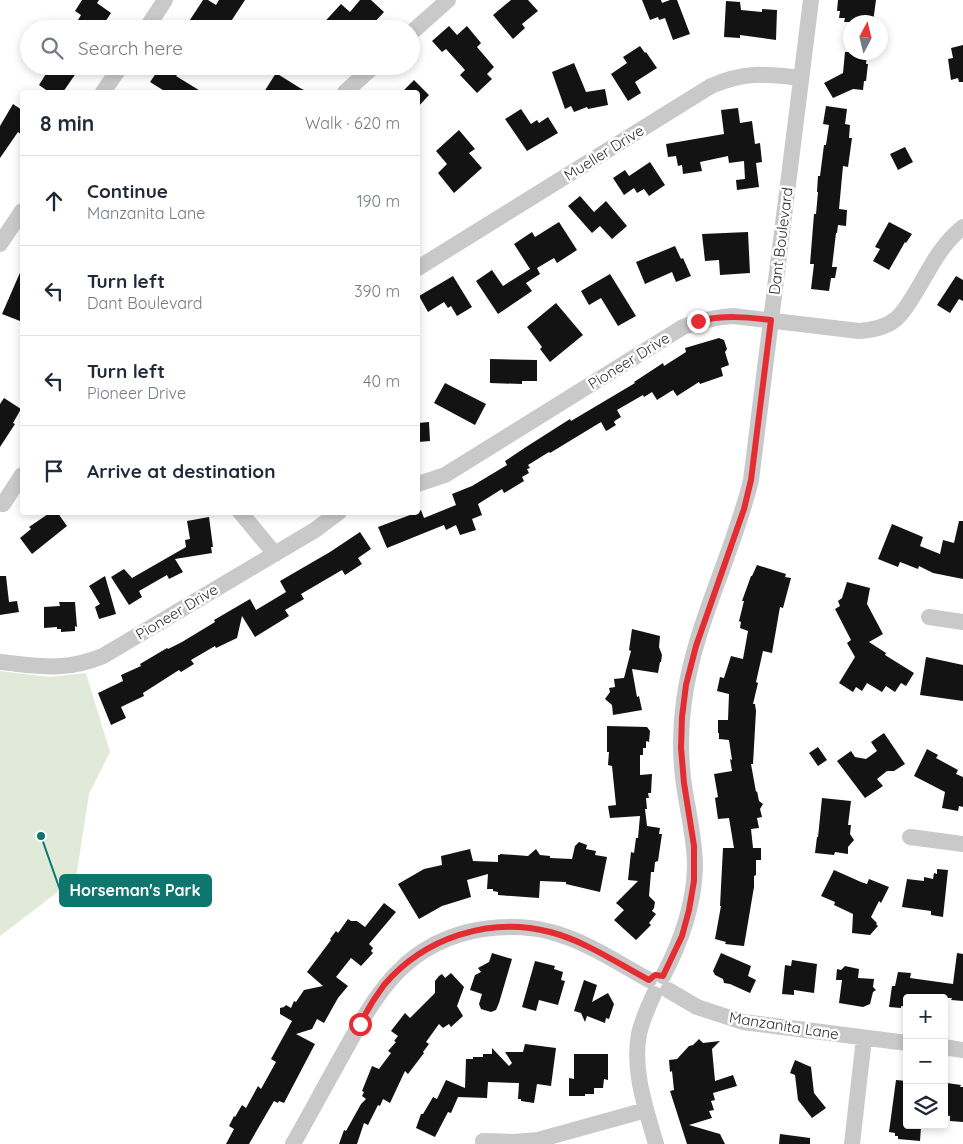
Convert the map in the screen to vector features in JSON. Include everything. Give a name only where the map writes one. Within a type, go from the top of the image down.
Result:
[{"type":"street","points":[[152,20],[165,0]]},
{"type":"street","points":[[420,25],[448,0]]},
{"type":"street","name":"Dant Boulevard","points":[[656,1144],[646,1110],[639,1074],[638,1041],[645,1015],[682,936],[694,881],[694,846],[684,783],[681,748],[686,685],[696,646],[744,509],[751,480],[811,0]]},
{"type":"street","name":"Mueller Drive","points":[[420,267],[711,86],[745,75],[764,74],[801,78]]},
{"type":"street","points":[[106,90],[115,75]]},
{"type":"street","points":[[347,90],[364,75]]},
{"type":"street","points":[[0,244],[20,214]]},
{"type":"street","name":"Pioneer Drive","points":[[420,483],[445,475],[683,327],[715,317],[733,316],[859,331],[872,330],[884,326],[895,320],[905,310],[941,251],[963,227]]},
{"type":"street","points":[[3,504],[20,477]]},
{"type":"street","points":[[242,515],[275,554]]},
{"type":"street","name":"Pioneer Drive","points":[[0,662],[50,668],[86,663],[103,656],[315,530],[336,515]]},
{"type":"street","points":[[929,617],[963,622]]},
{"type":"street","points":[[910,837],[963,844]]},
{"type":"street","name":"Manzanita Lane","points":[[293,1144],[376,997],[396,973],[410,960],[438,942],[473,930],[513,926],[551,932],[571,939],[697,1007],[742,1022],[903,1043]]},
{"type":"street","points":[[852,1144],[864,1038]]},
{"type":"street","points":[[948,1048],[963,1050]]},
{"type":"street","points":[[483,1141],[514,1142],[538,1140],[646,1110]]},
{"type":"green space","points":[[0,671],[49,677],[86,673],[110,752],[89,794],[76,878],[0,936]]},
{"type":"building","points":[[82,0],[99,0],[97,3],[111,13],[106,20],[78,20],[81,15],[75,11]]},
{"type":"building","points":[[203,0],[208,0],[216,5],[219,0],[245,0],[232,20],[190,20]]},
{"type":"building","points":[[360,0],[371,0],[384,12],[377,20],[326,20],[341,4],[350,12]]},
{"type":"building","points":[[511,0],[528,0],[538,11],[522,24],[525,28],[513,39],[493,15]]},
{"type":"building","points":[[642,0],[661,0],[662,3],[677,0],[690,34],[673,40],[665,18],[659,20],[658,17],[650,20]]},
{"type":"building","points":[[838,0],[876,0],[874,15],[843,15],[843,18],[839,18],[840,11],[837,11]]},
{"type":"building","points":[[726,1],[740,2],[741,10],[762,12],[762,9],[777,10],[776,40],[740,35],[740,38],[724,37]]},
{"type":"building","points":[[449,26],[457,35],[467,26],[481,43],[477,47],[494,67],[487,74],[492,79],[477,93],[460,75],[465,70],[446,49],[442,52],[432,41]]},
{"type":"building","points":[[963,45],[963,82],[959,82],[958,78],[951,80],[948,59],[953,58],[951,48]]},
{"type":"building","points":[[640,46],[657,68],[635,82],[641,93],[628,101],[611,74],[627,63],[623,57]]},
{"type":"building","points":[[844,60],[866,60],[866,64],[868,64],[863,90],[853,89],[833,98],[824,83],[843,73]]},
{"type":"building","points":[[574,63],[586,92],[605,89],[608,105],[588,109],[587,107],[574,112],[571,106],[565,109],[552,72]]},
{"type":"building","points":[[45,75],[75,75],[64,90],[46,90],[39,85]]},
{"type":"building","points":[[155,75],[177,75],[199,90],[163,90],[150,82]]},
{"type":"building","points":[[275,75],[279,75],[304,90],[265,90]]},
{"type":"building","points":[[414,80],[429,95],[420,105],[420,90],[404,90]]},
{"type":"building","points":[[13,104],[20,109],[20,134],[18,132],[0,158],[0,126]]},
{"type":"building","points":[[826,106],[847,109],[845,124],[850,125],[849,138],[852,138],[848,167],[843,166],[839,209],[847,210],[846,226],[838,225],[832,267],[837,267],[835,278],[831,278],[829,291],[811,289],[814,264],[810,264],[818,176],[820,176],[829,125],[823,124]]},
{"type":"building","points":[[738,108],[740,123],[752,121],[755,144],[760,143],[762,162],[756,163],[759,187],[737,190],[736,180],[745,179],[744,161],[729,163],[728,156],[700,162],[702,171],[683,174],[682,165],[678,166],[676,156],[668,157],[666,144],[724,134],[721,110]]},
{"type":"building","points":[[521,109],[531,124],[537,120],[539,123],[548,117],[558,133],[527,151],[505,119]]},
{"type":"building","points":[[459,130],[475,149],[469,153],[482,168],[454,193],[438,173],[447,164],[436,151]]},
{"type":"building","points":[[905,147],[913,162],[898,170],[890,154]]},
{"type":"building","points":[[650,162],[665,185],[649,196],[644,189],[637,193],[634,188],[624,195],[613,178],[625,170],[629,176]]},
{"type":"building","points":[[580,196],[594,212],[606,201],[627,226],[612,239],[600,226],[592,233],[568,206]]},
{"type":"building","points":[[559,222],[577,250],[557,263],[554,258],[537,268],[540,274],[526,283],[532,291],[498,314],[476,281],[492,270],[503,286],[530,269],[514,244],[532,232],[535,237]]},
{"type":"building","points":[[889,222],[912,234],[905,242],[889,270],[873,261],[880,249],[875,247]]},
{"type":"building","points":[[748,232],[750,273],[720,275],[719,260],[705,261],[702,234]]},
{"type":"building","points":[[675,246],[691,276],[676,282],[672,272],[645,284],[636,262]]},
{"type":"building","points":[[20,273],[20,321],[2,314]]},
{"type":"building","points":[[610,274],[636,316],[618,326],[601,298],[589,305],[581,291]]},
{"type":"building","points":[[453,276],[472,307],[457,316],[451,306],[448,308],[444,302],[428,312],[420,295]]},
{"type":"building","points":[[956,276],[963,280],[963,301],[959,299],[950,313],[937,305]]},
{"type":"building","points":[[556,303],[583,335],[550,362],[540,349],[542,347],[527,327]]},
{"type":"building","points":[[719,338],[724,340],[729,365],[721,368],[723,376],[700,384],[699,382],[677,396],[673,390],[657,400],[652,392],[644,397],[643,395],[617,410],[621,417],[614,422],[616,425],[608,430],[606,431],[601,422],[528,465],[530,468],[527,469],[529,473],[522,477],[524,481],[504,493],[502,489],[478,504],[482,515],[472,519],[476,530],[460,535],[456,525],[446,530],[444,525],[387,548],[378,527],[410,515],[420,515],[421,510],[424,518],[456,505],[452,494],[472,486],[507,465],[505,461],[570,419],[571,421],[635,383],[663,363],[664,366],[686,352],[685,348]]},
{"type":"building","points":[[490,359],[537,360],[537,381],[522,381],[522,384],[490,383]]},
{"type":"building","points":[[445,383],[486,404],[475,425],[434,403]]},
{"type":"building","points":[[4,398],[20,408],[20,411],[13,423],[15,424],[0,447],[0,404]]},
{"type":"building","points":[[429,422],[430,441],[420,442],[420,423]]},
{"type":"building","points":[[47,515],[59,515],[67,526],[32,554],[20,538],[31,529],[29,527]]},
{"type":"building","points":[[209,517],[212,553],[175,559],[183,572],[169,579],[167,575],[139,591],[142,597],[129,605],[111,577],[124,569],[132,578],[186,547],[185,540],[190,539],[187,521]]},
{"type":"building","points":[[959,521],[963,521],[963,579],[933,573],[919,566],[918,569],[900,562],[898,567],[878,559],[892,524],[923,537],[920,546],[940,554],[943,540],[954,543]]},
{"type":"building","points":[[360,532],[371,549],[358,558],[362,564],[345,575],[342,570],[301,594],[304,599],[285,610],[289,616],[255,637],[242,616],[237,638],[216,648],[215,646],[191,660],[194,664],[181,672],[179,670],[143,693],[144,696],[121,707],[126,718],[111,725],[98,693],[123,681],[121,675],[141,666],[140,664],[167,648],[182,642],[250,599],[256,610],[286,592],[280,581]]},
{"type":"building","points":[[757,565],[786,574],[785,577],[791,578],[783,608],[780,607],[772,653],[763,651],[753,704],[755,704],[756,711],[753,764],[751,764],[756,792],[759,801],[763,804],[760,809],[762,817],[757,818],[759,828],[751,829],[753,848],[761,848],[761,860],[756,860],[756,875],[754,876],[754,887],[744,946],[725,944],[726,942],[715,939],[721,906],[723,848],[734,848],[729,818],[718,819],[715,798],[718,797],[714,774],[732,771],[729,740],[719,739],[718,733],[718,720],[728,720],[729,694],[717,691],[720,677],[724,678],[731,656],[743,659],[748,631],[740,628],[741,622],[739,621],[744,601],[742,601]]},
{"type":"building","points":[[0,576],[6,576],[9,602],[17,601],[19,612],[0,615]]},
{"type":"building","points":[[105,576],[116,614],[99,619],[95,607],[100,604],[89,586]]},
{"type":"building","points":[[847,582],[870,588],[867,604],[883,634],[869,642],[886,653],[885,655],[914,673],[906,686],[901,683],[895,692],[886,686],[882,692],[867,683],[862,691],[856,687],[853,692],[839,683],[855,657],[847,643],[851,640],[835,609],[840,606],[838,601],[842,598]]},
{"type":"building","points":[[59,602],[75,602],[77,627],[75,626],[75,631],[61,632],[61,629],[57,629],[57,627],[44,628],[44,607],[60,606]]},
{"type":"building","points":[[632,629],[660,636],[661,662],[658,673],[632,669],[637,697],[639,696],[642,710],[613,715],[612,705],[605,699],[610,692],[609,688],[615,687],[614,679],[624,678],[631,651],[629,650]]},
{"type":"building","points":[[926,657],[963,665],[963,701],[920,695]]},
{"type":"building","points":[[607,726],[647,727],[650,731],[649,742],[646,741],[643,755],[640,755],[640,775],[652,774],[651,793],[648,793],[649,798],[646,798],[647,826],[660,828],[659,834],[662,834],[658,861],[655,862],[654,872],[651,872],[649,896],[655,902],[652,911],[656,914],[649,923],[651,925],[636,940],[614,920],[624,910],[616,903],[638,881],[628,880],[631,852],[634,853],[636,838],[638,838],[640,816],[610,818],[608,806],[616,805],[612,766],[608,765]]},
{"type":"building","points":[[884,733],[905,764],[894,771],[887,771],[877,779],[883,786],[865,798],[837,761],[851,751],[855,757],[866,759],[877,751],[871,742]]},
{"type":"building","points":[[818,747],[827,760],[818,766],[809,753]]},
{"type":"building","points":[[927,749],[938,755],[936,758],[958,770],[956,774],[963,777],[963,807],[959,806],[958,811],[942,808],[945,792],[914,776]]},
{"type":"building","points":[[822,798],[851,801],[848,825],[851,825],[850,834],[854,840],[848,847],[848,854],[835,852],[834,855],[815,853]]},
{"type":"building","points":[[579,842],[587,845],[586,849],[596,851],[595,855],[607,857],[600,892],[566,884],[566,882],[540,881],[539,898],[498,895],[498,892],[493,891],[493,889],[487,889],[488,874],[467,880],[471,897],[442,906],[419,919],[398,884],[424,869],[442,865],[441,856],[470,849],[473,861],[498,862],[498,855],[500,854],[528,856],[536,849],[540,855],[550,856],[550,858],[572,859],[575,846]]},
{"type":"building","points":[[937,869],[948,870],[943,917],[931,915],[931,911],[902,907],[907,879],[924,881],[924,877],[933,879],[934,873],[937,874]]},
{"type":"building","points":[[834,870],[867,884],[869,879],[889,887],[871,917],[878,926],[870,935],[852,933],[853,914],[834,905],[835,902],[821,896]]},
{"type":"building","points":[[384,903],[396,912],[369,944],[373,948],[371,951],[373,953],[361,966],[351,958],[336,977],[348,986],[338,998],[324,1023],[317,1019],[312,1029],[296,1034],[315,1044],[284,1103],[274,1101],[249,1144],[226,1144],[234,1129],[229,1126],[234,1116],[242,1105],[246,1108],[258,1086],[261,1089],[276,1062],[271,1059],[292,1021],[280,1014],[280,1008],[286,1005],[291,1008],[294,1001],[296,1002],[304,990],[323,986],[307,972],[330,939],[336,931],[338,933],[348,919],[357,921],[365,927]]},
{"type":"building","points":[[492,953],[512,959],[499,1003],[496,1010],[491,1012],[481,1009],[479,1004],[482,994],[470,990],[475,975],[481,972],[478,968],[489,962]]},
{"type":"building","points":[[721,953],[751,966],[748,976],[756,980],[750,993],[724,983],[723,979],[715,975],[713,971]]},
{"type":"building","points":[[957,953],[963,954],[963,1001],[951,1000],[952,998],[948,998],[948,994],[903,994],[903,1006],[901,1006],[901,1008],[889,1007],[892,986],[895,986],[898,972],[911,973],[910,978],[953,984]]},
{"type":"building","points":[[792,960],[817,964],[814,993],[794,990],[794,995],[782,994],[785,965],[791,966]]},
{"type":"building","points":[[535,961],[555,966],[554,969],[563,972],[561,980],[565,981],[558,1005],[539,1000],[536,1011],[522,1007]]},
{"type":"building","points":[[845,966],[859,969],[858,978],[874,979],[873,987],[876,990],[873,992],[870,1004],[863,1007],[839,1003],[842,980],[836,980],[837,969],[841,970]]},
{"type":"building","points":[[451,973],[464,987],[457,1006],[463,1016],[451,1027],[449,1024],[443,1028],[439,1024],[426,1042],[429,1044],[424,1053],[408,1074],[405,1071],[390,1103],[383,1099],[368,1125],[364,1123],[357,1144],[339,1144],[344,1130],[346,1131],[361,1104],[366,1099],[362,1096],[364,1092],[362,1091],[372,1066],[379,1069],[391,1053],[388,1051],[396,1042],[394,1041],[398,1036],[391,1031],[405,1013],[410,1018],[435,993],[435,981],[439,976],[442,974],[445,978]]},
{"type":"building","points":[[584,980],[597,985],[592,1002],[608,993],[614,1004],[609,1019],[606,1018],[605,1023],[587,1016],[585,1022],[581,1013],[574,1011]]},
{"type":"building","points":[[699,1039],[703,1043],[720,1041],[712,1049],[715,1081],[733,1075],[737,1086],[713,1093],[715,1100],[711,1101],[714,1110],[709,1111],[712,1118],[689,1125],[720,1134],[725,1144],[687,1144],[670,1091],[674,1090],[669,1060],[677,1059],[689,1046]]},
{"type":"building","points":[[525,1044],[556,1048],[551,1086],[537,1084],[534,1103],[518,1099],[519,1083],[488,1082],[487,1098],[458,1097],[451,1113],[448,1112],[435,1137],[416,1128],[421,1114],[423,1114],[433,1097],[437,1099],[446,1080],[465,1088],[466,1059],[483,1057],[483,1054],[492,1054],[492,1048],[509,1066],[512,1063],[505,1052],[523,1052]]},
{"type":"building","points":[[574,1054],[608,1054],[608,1080],[604,1079],[603,1088],[594,1088],[594,1094],[569,1096],[569,1078],[574,1079]]},
{"type":"building","points":[[795,1060],[811,1067],[814,1093],[826,1108],[812,1118],[798,1100],[795,1075],[790,1073]]},
{"type":"building","points":[[896,1080],[903,1081],[903,1129],[921,1129],[920,1141],[898,1139],[895,1133],[889,1132]]},
{"type":"building","points":[[948,1083],[963,1087],[963,1122],[950,1121],[950,1116],[948,1116]]},
{"type":"building","points":[[780,1134],[810,1138],[810,1144],[779,1144]]},
{"type":"place","name":"Horseman's Park","points":[[41,836]]},
{"type":"route","points":[[360,1024],[384,986],[410,960],[438,942],[473,930],[513,926],[551,932],[588,947],[649,980],[655,975],[663,976],[676,952],[689,910],[695,868],[694,846],[684,783],[681,748],[684,700],[688,675],[696,646],[738,528],[751,480],[771,320],[733,316],[715,317],[698,321]]}]
